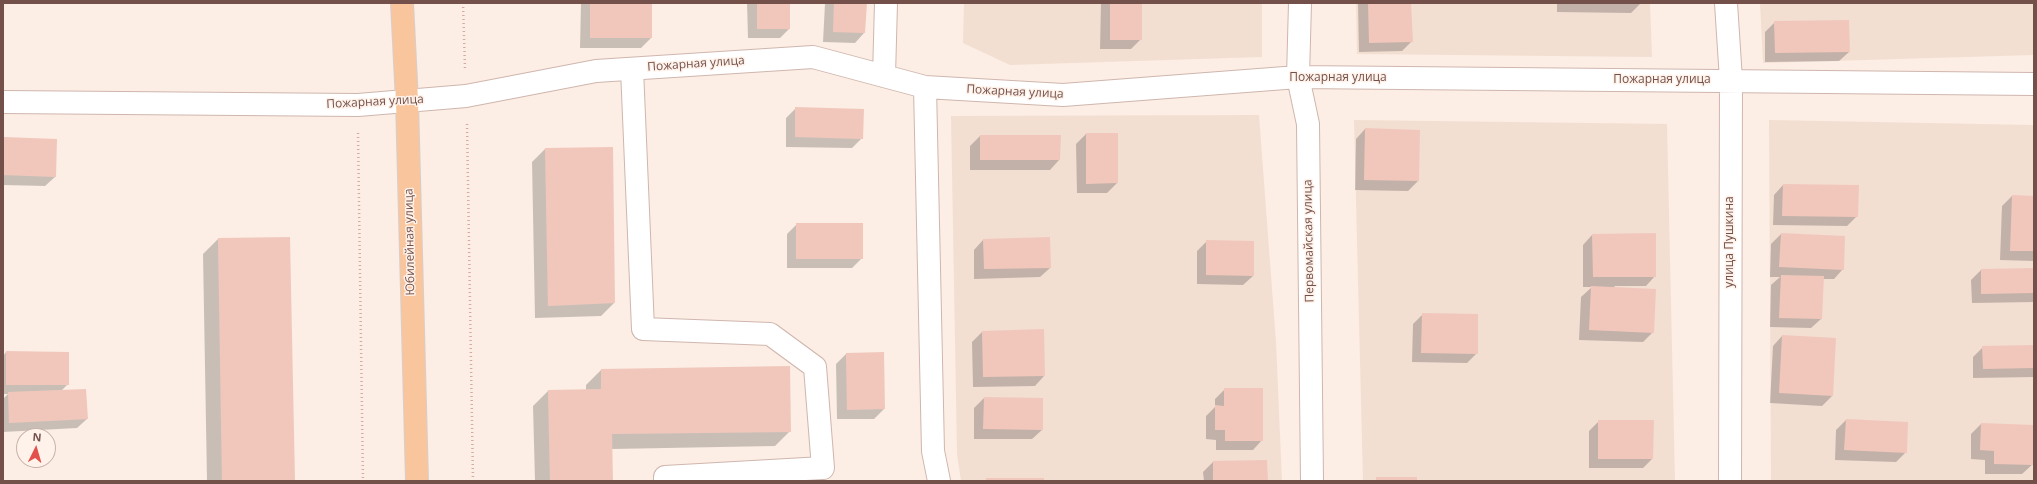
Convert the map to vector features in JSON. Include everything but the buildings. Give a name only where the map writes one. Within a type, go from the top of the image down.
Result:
[{"type":"main road","name":"Юбилейная улица","points":[[402,3],[407,101],[416,481]]},
{"type":"street","points":[[884,76],[886,3]]},
{"type":"street","name":"Первомайская улица","points":[[1300,3],[1298,77],[1308,124],[1312,481]]},
{"type":"street","name":"улица Пушкина","points":[[1726,3],[1731,80],[1730,481]]},
{"type":"street","name":"Пожарная улица","points":[[3,102],[358,105],[466,96],[596,71],[814,57],[925,87],[1063,95],[1298,77],[2034,84]]},
{"type":"street","points":[[632,69],[643,329],[770,334],[815,367],[823,468],[665,476],[665,481]]},
{"type":"street","points":[[925,87],[933,451],[939,481]]},
{"type":"path","points":[[463,3],[473,481]]},
{"type":"path","points":[[358,105],[363,481]]},
{"type":"shaded area","points":[[964,3],[1262,3],[1262,57],[1010,65],[963,43]]},
{"type":"shaded area","points":[[1356,3],[1650,3],[1652,57],[1357,54]]},
{"type":"shaded area","points":[[1760,3],[2034,3],[2034,55],[1763,63]]},
{"type":"shaded area","points":[[1259,115],[1276,342],[1282,481],[961,481],[957,454],[951,116]]},
{"type":"shaded area","points":[[1354,120],[1667,124],[1675,481],[1363,481]]},
{"type":"shaded area","points":[[1769,120],[2034,125],[2034,481],[1771,481]]}]
